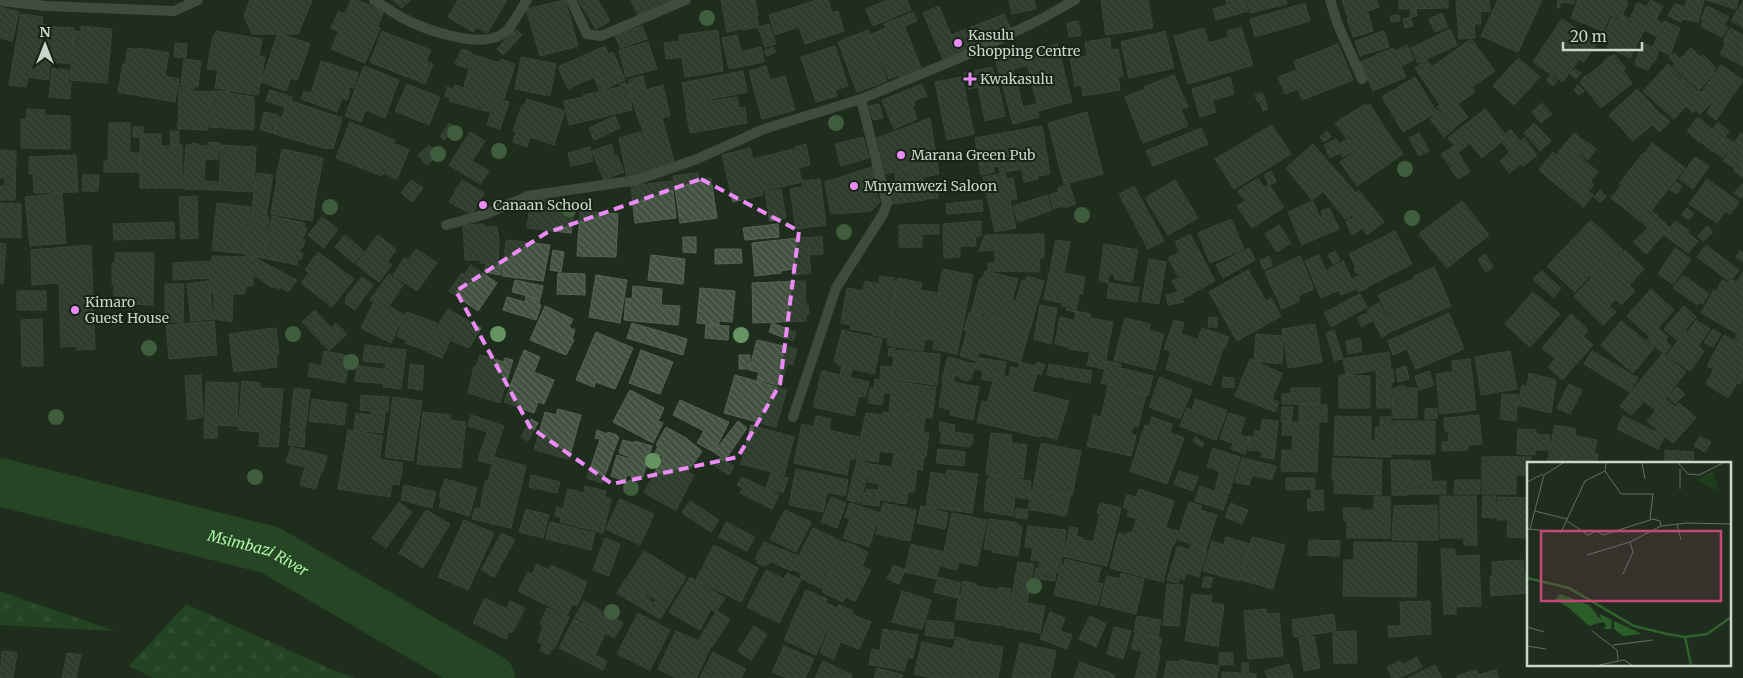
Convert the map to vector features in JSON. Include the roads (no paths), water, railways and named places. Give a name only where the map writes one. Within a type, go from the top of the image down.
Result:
[{"type":"street","points":[[0,1],[56,7],[174,11],[198,0]]},
{"type":"street","points":[[374,0],[404,19],[429,29],[458,38],[488,39],[498,37],[506,32],[526,0]]},
{"type":"street","points":[[571,0],[587,34],[601,36],[686,0]]},
{"type":"street","points":[[446,224],[486,214],[528,196],[637,180],[698,159],[764,129],[861,99],[969,54],[1075,0]]},
{"type":"street","points":[[1330,0],[1338,25],[1362,79]]},
{"type":"street","points":[[793,417],[836,288],[884,214],[887,204],[861,99]]},
{"type":"waterway","name":"Msimbazi River","points":[[0,482],[270,550],[491,678]]},
{"type":"place","name":"Kasulu Shopping Centre","points":[[958,43]]},
{"type":"place","name":"Kwakasulu","points":[[970,79]]},
{"type":"place","name":"Marana Green Pub","points":[[901,155]]},
{"type":"place","name":"Mnyamwezi Saloon","points":[[854,186]]},
{"type":"place","name":"Canaan School","points":[[483,205]]},
{"type":"place","name":"Kimaro Guest House","points":[[75,310]]}]
